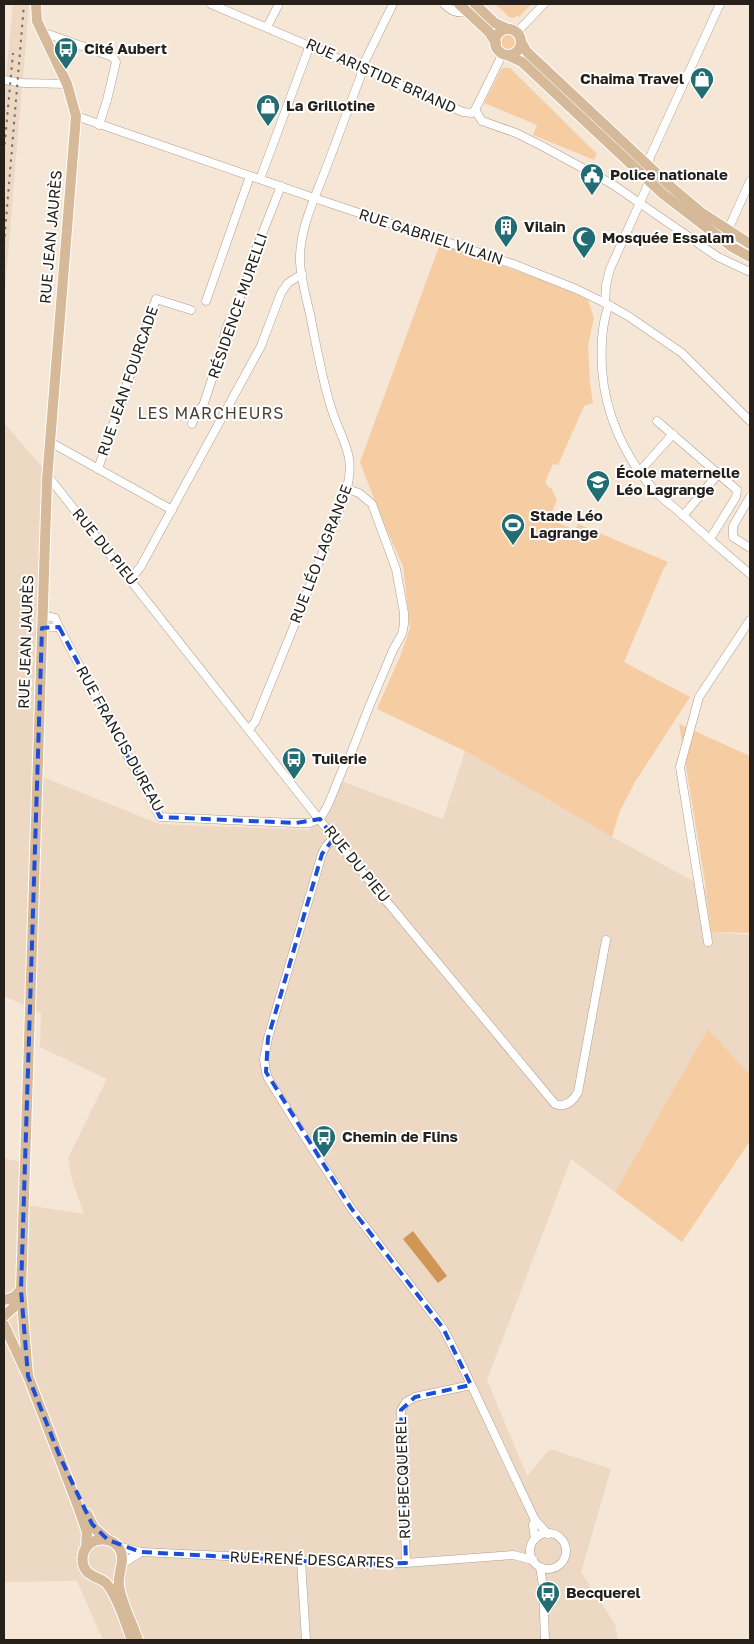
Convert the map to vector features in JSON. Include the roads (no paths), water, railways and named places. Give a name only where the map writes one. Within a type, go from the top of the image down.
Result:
[{"type":"main road","name":"RUE JEAN JAURÈS","points":[[28,1376],[20,1290],[46,480],[76,116],[68,84],[42,34],[36,17],[36,4]]},
{"type":"main road","points":[[459,4],[489,32],[498,50],[522,62],[652,186],[724,241],[750,258]]},
{"type":"main road","points":[[475,4],[495,23],[516,34],[527,52],[648,167],[697,209],[750,244]]},
{"type":"main road","points":[[496,43],[499,33],[516,34]]},
{"type":"main road","points":[[505,54],[517,51],[516,34]]},
{"type":"main road","points":[[594,131],[639,164],[648,167]]},
{"type":"main road","points":[[652,186],[685,205],[697,209]]},
{"type":"main road","points":[[4,1300],[14,1297],[20,1290]]},
{"type":"main road","points":[[4,1316],[16,1304],[20,1290]]},
{"type":"main road","points":[[23,1316],[17,1322],[4,1326],[28,1376],[85,1526],[87,1536],[83,1556],[84,1567],[90,1574],[105,1582],[132,1640]]},
{"type":"main road","points":[[60,1457],[92,1524],[99,1533],[117,1546],[121,1554],[118,1580],[121,1594],[138,1640]]},
{"type":"main road","points":[[86,1548],[96,1540],[108,1540]]},
{"type":"main road","points":[[100,1579],[111,1577],[120,1567]]},
{"type":"street","name":"RUE ARISTIDE BRIAND","points":[[211,4],[463,112],[472,113],[474,110],[482,121],[516,133],[564,156],[612,184],[718,257],[750,272]]},
{"type":"street","points":[[267,27],[279,4]]},
{"type":"street","name":"RUE LÉO LAGRANGE","points":[[249,729],[255,722],[347,489],[350,466],[348,450],[330,405],[304,286],[300,246],[314,198],[362,68],[393,4]]},
{"type":"street","points":[[444,4],[459,14],[467,12]]},
{"type":"street","points":[[516,34],[544,4]]},
{"type":"street","points":[[720,4],[653,151],[648,167],[652,186],[639,203],[610,269],[606,285],[607,304],[602,355],[605,387],[618,434],[640,472],[654,490],[750,574]]},
{"type":"street","points":[[42,34],[48,34],[113,57],[116,62],[99,125]]},
{"type":"street","points":[[260,179],[310,45]]},
{"type":"street","points":[[474,110],[505,54]]},
{"type":"street","points":[[4,80],[24,83],[68,84]]},
{"type":"street","name":"RUE GABRIEL VILAIN","points":[[76,116],[513,264],[576,289],[607,304],[682,353],[750,421]]},
{"type":"street","points":[[206,301],[250,176]]},
{"type":"street","points":[[728,230],[750,181]]},
{"type":"street","name":"RÉSIDENCE MURELLI","points":[[192,424],[196,412],[203,406],[229,321],[255,258],[281,186]]},
{"type":"street","points":[[131,579],[141,566],[261,346],[281,293],[293,280],[302,274]]},
{"type":"street","name":"RUE JEAN FOURCADE","points":[[98,469],[156,299],[191,310]]},
{"type":"street","points":[[657,421],[737,490],[738,493],[710,539]]},
{"type":"street","points":[[640,472],[673,434]]},
{"type":"street","points":[[50,442],[172,510]]},
{"type":"street","points":[[683,516],[718,474]]},
{"type":"street","name":"RUE DU PIEU","points":[[46,480],[51,480],[131,579],[334,838],[554,1104],[560,1106],[569,1104],[578,1092],[606,940]]},
{"type":"street","points":[[320,819],[352,752],[369,706],[393,650],[402,634],[404,624],[404,613],[396,569],[372,504],[359,493],[347,489]]},
{"type":"street","points":[[750,498],[733,526],[733,537],[750,548]]},
{"type":"street","name":"RUE FRANCIS DUREAU","points":[[42,615],[54,618],[160,817],[296,823],[309,823],[320,819]]},
{"type":"street","points":[[708,942],[680,767],[699,697],[750,620]]},
{"type":"street","points":[[42,628],[59,627]]},
{"type":"street","points":[[334,838],[323,850],[268,1038],[264,1059],[266,1072],[299,1128],[351,1208],[443,1328],[535,1520],[548,1534]]},
{"type":"street","name":"RUE BECQUEREL","points":[[406,1563],[401,1410],[406,1402],[415,1397],[471,1385]]},
{"type":"street","points":[[535,1520],[536,1539]]},
{"type":"street","points":[[540,1567],[553,1568],[562,1563],[566,1548],[556,1535],[543,1534],[536,1539],[531,1547],[533,1560],[540,1567],[544,1586],[545,1640]]},
{"type":"street","name":"RUE RENÉ DESCARTES","points":[[117,1546],[141,1552],[358,1564],[406,1563],[513,1555],[533,1560]]},
{"type":"street","name":"RUE RENÉ DESCARTES","points":[[513,1555],[531,1547]]},
{"type":"street","points":[[120,1567],[141,1552]]},
{"type":"street","points":[[301,1561],[306,1640]]},
{"type":"street","points":[[544,1586],[553,1568]]},
{"type":"railway","points":[[4,244],[24,4]]},
{"type":"railway","points":[[4,152],[13,53]]},
{"type":"place","name":"Cité Aubert","points":[[66,70]]},
{"type":"place","name":"Chaima Travel","points":[[702,100]]},
{"type":"place","name":"La Grillotine","points":[[268,127]]},
{"type":"place","name":"Police nationale","points":[[592,196]]},
{"type":"place","name":"Vilain","points":[[506,248]]},
{"type":"place","name":"Mosquée Essalam","points":[[584,259]]},
{"type":"place","name":"École maternelle Léo Lagrange","points":[[598,503]]},
{"type":"place","name":"Stade Léo Lagrange","points":[[513,546]]},
{"type":"place","name":"Tuilerie","points":[[294,780]]},
{"type":"place","name":"Chemin de Flins","points":[[324,1158]]},
{"type":"place","name":"Becquerel","points":[[548,1614]]},
{"type":"district","name":"LES MARCHEURS","points":[[211,413]]}]
